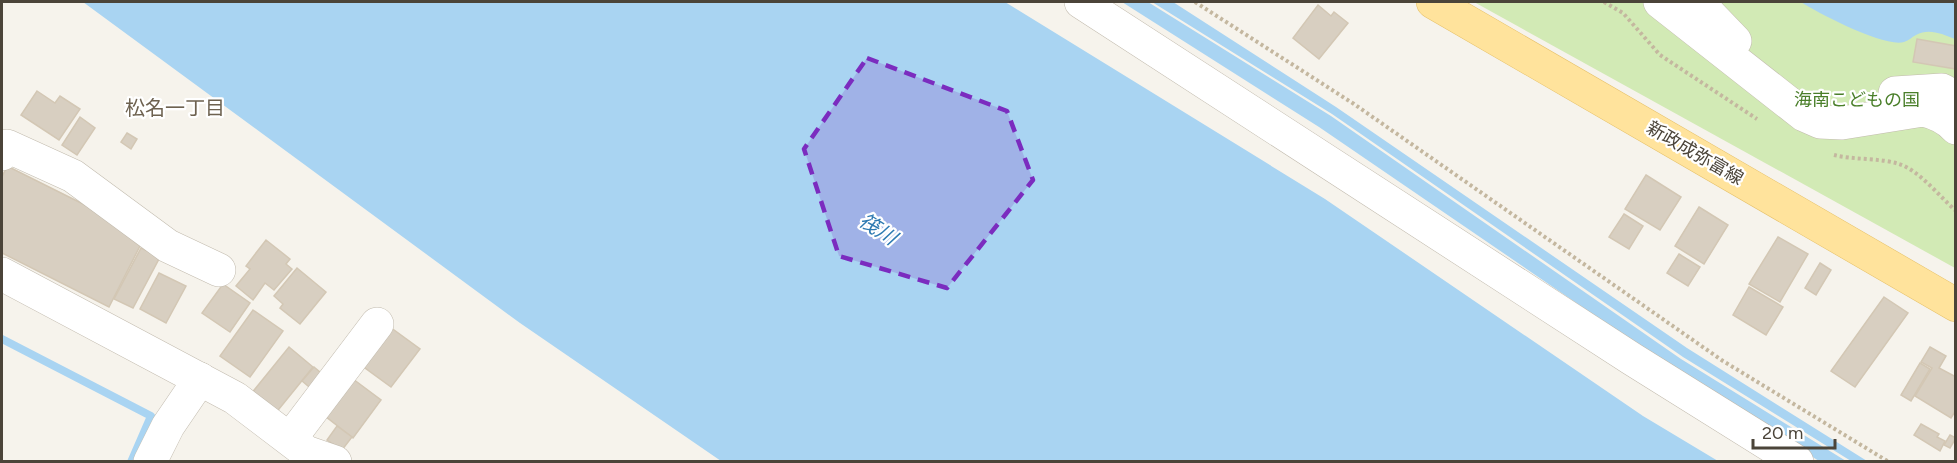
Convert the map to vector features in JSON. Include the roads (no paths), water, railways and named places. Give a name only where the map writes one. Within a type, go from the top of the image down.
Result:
[{"type":"main road","name":"新政成弥富線","points":[[1433,2],[1956,305]]},
{"type":"street","points":[[1081,2],[1622,353],[1797,462]]},
{"type":"street","points":[[1660,2],[1804,114],[1820,122],[1842,123],[1923,110],[1934,112],[1956,128]]},
{"type":"street","points":[[1701,2],[1732,40],[1809,95],[1837,104],[1896,93],[1942,90],[1956,98]]},
{"type":"street","points":[[2,154],[7,146],[73,176],[168,246],[219,270]]},
{"type":"street","points":[[2,274],[235,398],[310,453],[377,324]]},
{"type":"street","points":[[150,462],[168,426],[200,379]]},
{"type":"water","name":"筏川","points":[[83,2],[1005,2],[1325,199],[1643,416],[1718,461],[721,461],[520,323]]},
{"type":"water","points":[[1122,2],[1148,2],[1331,116],[1681,359],[1846,461],[1819,461],[1673,369],[1319,127]]},
{"type":"water","points":[[1152,2],[1173,2],[1336,107],[1687,348],[1867,461],[1851,461],[1683,357],[1332,114]]},
{"type":"water","points":[[1801,2],[1955,2],[1955,39],[1931,32],[1921,33],[1904,42],[1882,40],[1836,21]]},
{"type":"waterway","points":[[2,339],[151,416],[131,462]]},
{"type":"district","name":"松名一丁目","points":[[175,108]]},
{"type":"park label","name":"海南こどもの国","points":[[1857,100]]}]
